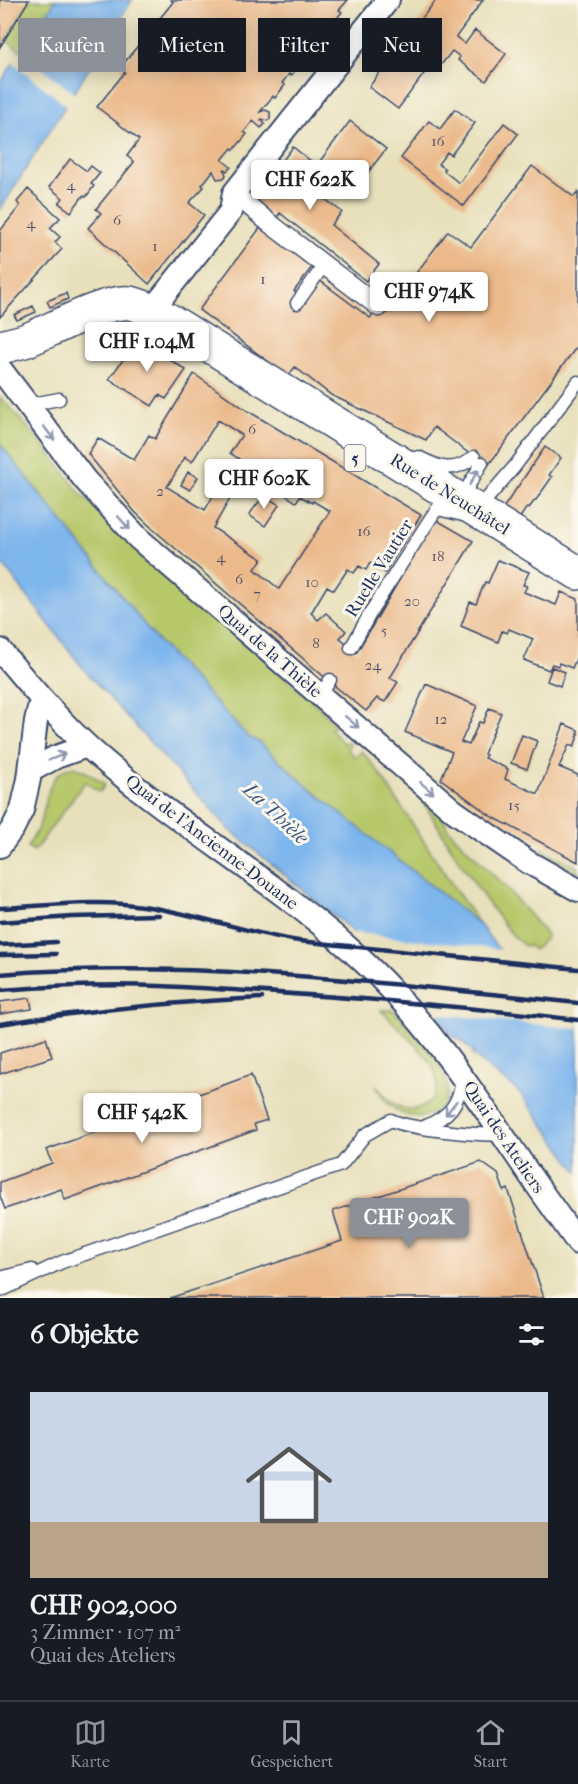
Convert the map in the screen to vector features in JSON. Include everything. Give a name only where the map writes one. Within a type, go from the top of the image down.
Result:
[{"type":"main road","name":"Rue de Neuchâtel","points":[[0,363],[24,341],[96,310],[116,303],[132,303],[146,318],[316,435],[578,574]]},
{"type":"main road","name":"Rue de Neuchâtel","points":[[146,318],[259,372],[450,507]]},
{"type":"street","points":[[146,318],[231,211],[234,192],[388,0]]},
{"type":"street","points":[[234,192],[268,222],[379,307]]},
{"type":"street","name":"Quai de la Thièle","points":[[0,363],[27,405],[85,480],[139,539],[325,687],[454,811],[528,862],[578,890]]},
{"type":"street","name":"Quai de l'Ancienne-Douane","points":[[0,650],[41,700],[87,746],[313,919],[367,965],[428,1031]]},
{"type":"street","points":[[0,846],[18,819],[30,771],[34,729],[41,700]]},
{"type":"street","points":[[30,771],[56,757],[87,746]]},
{"type":"street","name":"Quai des Ateliers","points":[[428,1031],[463,1077],[578,1244]]},
{"type":"lane","points":[[297,303],[324,265]]},
{"type":"lane","points":[[259,372],[295,386],[381,437]]},
{"type":"lane","points":[[450,507],[515,466],[578,382]]},
{"type":"lane","points":[[27,405],[58,399]]},
{"type":"lane","points":[[410,453],[448,469],[478,460],[450,507]]},
{"type":"lane","name":"Ruelle Vautier","points":[[351,648],[369,607],[450,507]]},
{"type":"lane","points":[[423,1127],[444,1117],[452,1109],[460,1093],[463,1077]]},
{"type":"lane","points":[[0,1291],[62,1263],[341,1166],[365,1135],[391,1120],[396,1123],[423,1127],[490,1135],[502,1134]]},
{"type":"lane","points":[[0,1278],[62,1263]]},
{"type":"green space","points":[[29,0],[56,0],[45,18],[18,18],[18,49],[5,39]]},
{"type":"green space","points":[[0,397],[41,442],[80,493],[123,535],[321,709],[335,725],[331,730],[344,744],[347,741],[350,744],[347,749],[355,757],[362,751],[378,771],[480,925],[308,787],[259,742],[248,737],[156,639],[0,444]]},
{"type":"green space","points":[[73,767],[83,770],[105,784],[100,792],[85,782],[34,851],[27,847],[39,825],[50,786],[58,774]]},
{"type":"green space","points":[[418,793],[443,815],[447,828],[509,891],[547,935],[534,950],[516,939],[490,906],[456,856]]},
{"type":"green space","points":[[542,848],[578,867],[578,873],[540,853]]},
{"type":"green space","points":[[381,1010],[393,1010],[440,1066],[447,1091],[444,1103],[436,1112],[425,1116],[411,1116],[398,1111],[385,1101],[376,1085],[393,1103],[406,1109],[414,1109],[422,1107],[434,1096],[437,1079],[430,1062],[418,1047]]},
{"type":"water","points":[[56,0],[132,0],[121,18],[44,18]]},
{"type":"water","points":[[18,56],[18,72],[87,72],[0,210],[0,83]]},
{"type":"water","name":"La Thièle","points":[[0,444],[156,639],[248,737],[259,742],[308,787],[480,925],[496,946],[578,1019],[578,1172],[520,1093],[472,1054],[474,1052],[457,1037],[454,1038],[434,1014],[350,929],[230,830],[86,672],[0,561]]},
{"type":"pier","points":[[18,51],[18,67],[11,61]]},
{"type":"pier","points":[[25,72],[47,72],[76,95],[68,107]]},
{"type":"pier","points":[[349,932],[506,950],[578,1015],[578,1029],[430,1013]]},
{"type":"building","points":[[0,0],[29,0],[0,47]]},
{"type":"building","points":[[171,0],[348,0],[339,10],[342,12],[337,18],[258,18],[258,72],[294,72],[291,76],[289,74],[282,83],[285,85],[260,112],[265,110],[270,112],[270,119],[261,120],[265,124],[261,128],[253,121],[244,132],[247,134],[222,160],[231,167],[227,171],[224,170],[226,175],[224,178],[217,179],[213,171],[202,185],[204,187],[189,203],[204,215],[149,284],[88,228],[101,213],[96,209],[134,162],[127,156],[139,140],[97,107],[126,72],[126,61],[138,46],[138,72],[246,72],[246,18],[160,18],[173,2]]},
{"type":"building","points":[[436,0],[483,0],[456,37],[465,44],[475,30],[506,54],[486,81],[458,60],[460,57],[452,51],[442,64],[442,18],[422,18]]},
{"type":"building","points":[[380,72],[425,72],[398,109],[369,87]]},
{"type":"building","points":[[455,109],[475,123],[451,155],[447,152],[438,164],[459,183],[504,123],[518,134],[464,206],[401,158],[429,121],[440,129]]},
{"type":"building","points":[[350,121],[386,149],[353,192],[317,165]]},
{"type":"building","points":[[293,147],[317,166],[304,183],[342,212],[331,225],[379,264],[366,281],[280,213],[276,219],[252,200]]},
{"type":"building","points":[[70,159],[87,171],[91,166],[100,173],[91,184],[94,186],[86,197],[83,196],[71,212],[59,203],[63,198],[49,187]]},
{"type":"building","points":[[532,166],[574,197],[578,192],[578,345],[487,467],[434,427],[426,440],[331,395],[295,367],[288,376],[199,310],[260,228],[312,267],[294,291],[298,294],[319,280],[370,318],[389,294],[396,300],[448,231],[471,247]]},
{"type":"building","points":[[28,189],[60,218],[50,228],[60,237],[55,242],[62,249],[0,317],[0,231],[20,206],[17,202]]},
{"type":"building","points":[[66,293],[68,299],[50,307],[47,301]]},
{"type":"building","points":[[33,306],[36,312],[17,320],[14,315]]},
{"type":"building","points":[[138,339],[186,370],[166,399],[159,395],[152,406],[109,379]]},
{"type":"building","points":[[194,374],[248,411],[421,515],[385,573],[370,563],[366,570],[359,566],[354,573],[348,569],[334,590],[327,586],[311,613],[318,620],[326,613],[346,631],[340,638],[357,652],[435,519],[473,541],[390,678],[398,682],[385,702],[377,698],[366,711],[336,687],[154,530],[135,512],[88,454],[98,438],[134,460],[149,435],[155,439]],"holes":[[[218,420],[242,435],[230,453],[248,465],[252,460],[259,464],[255,470],[269,480],[273,473],[275,474],[269,484],[296,502],[300,496],[330,511],[279,589],[255,569],[262,559],[213,528],[231,497],[217,489],[205,510],[167,487],[185,457],[192,462]]]},
{"type":"building","points":[[545,447],[561,458],[549,475],[552,477],[515,525],[499,514]]},
{"type":"building","points":[[188,472],[198,477],[190,490],[181,485]]},
{"type":"building","points":[[264,495],[279,505],[265,526],[249,515]]},
{"type":"building","points":[[498,560],[529,572],[523,585],[527,586],[524,592],[556,605],[561,592],[578,599],[578,654],[572,668],[559,663],[558,666],[552,664],[549,670],[524,660],[533,639],[509,629],[507,633],[502,631],[498,642],[461,626],[470,602],[476,604]]},
{"type":"building","points":[[552,667],[565,672],[560,686],[547,681]]},
{"type":"building","points":[[426,684],[477,706],[461,742],[469,745],[479,722],[483,723],[489,708],[501,713],[484,758],[508,769],[505,779],[538,794],[564,724],[578,730],[574,747],[569,745],[559,767],[578,775],[578,862],[491,816],[441,779],[452,752],[405,732]]},
{"type":"building","points":[[522,735],[537,741],[527,769],[511,763]]},
{"type":"building","points":[[30,998],[32,1009],[0,1014],[0,1002]]},
{"type":"building","points":[[46,1038],[52,1057],[0,1074],[0,1053]]},
{"type":"building","points":[[251,1075],[267,1120],[254,1124],[256,1130],[65,1200],[61,1189],[5,1209],[0,1196],[0,1182],[52,1163],[46,1150]]},
{"type":"building","points":[[481,1162],[498,1174],[504,1191],[508,1189],[544,1298],[170,1298],[342,1241],[333,1211]]},
{"type":"railway","points":[[0,908],[89,903],[125,904],[181,913],[299,941],[578,969]]},
{"type":"railway","points":[[0,922],[72,917],[159,915]]},
{"type":"railway","points":[[0,945],[56,942]]},
{"type":"railway","points":[[0,955],[56,954]]},
{"type":"railway","points":[[0,974],[72,970],[217,971],[362,981],[578,1003]]},
{"type":"railway","points":[[0,990],[100,985],[186,987],[364,999],[578,1020]]},
{"type":"railway","points":[[0,1024],[131,1007],[262,998]]}]
